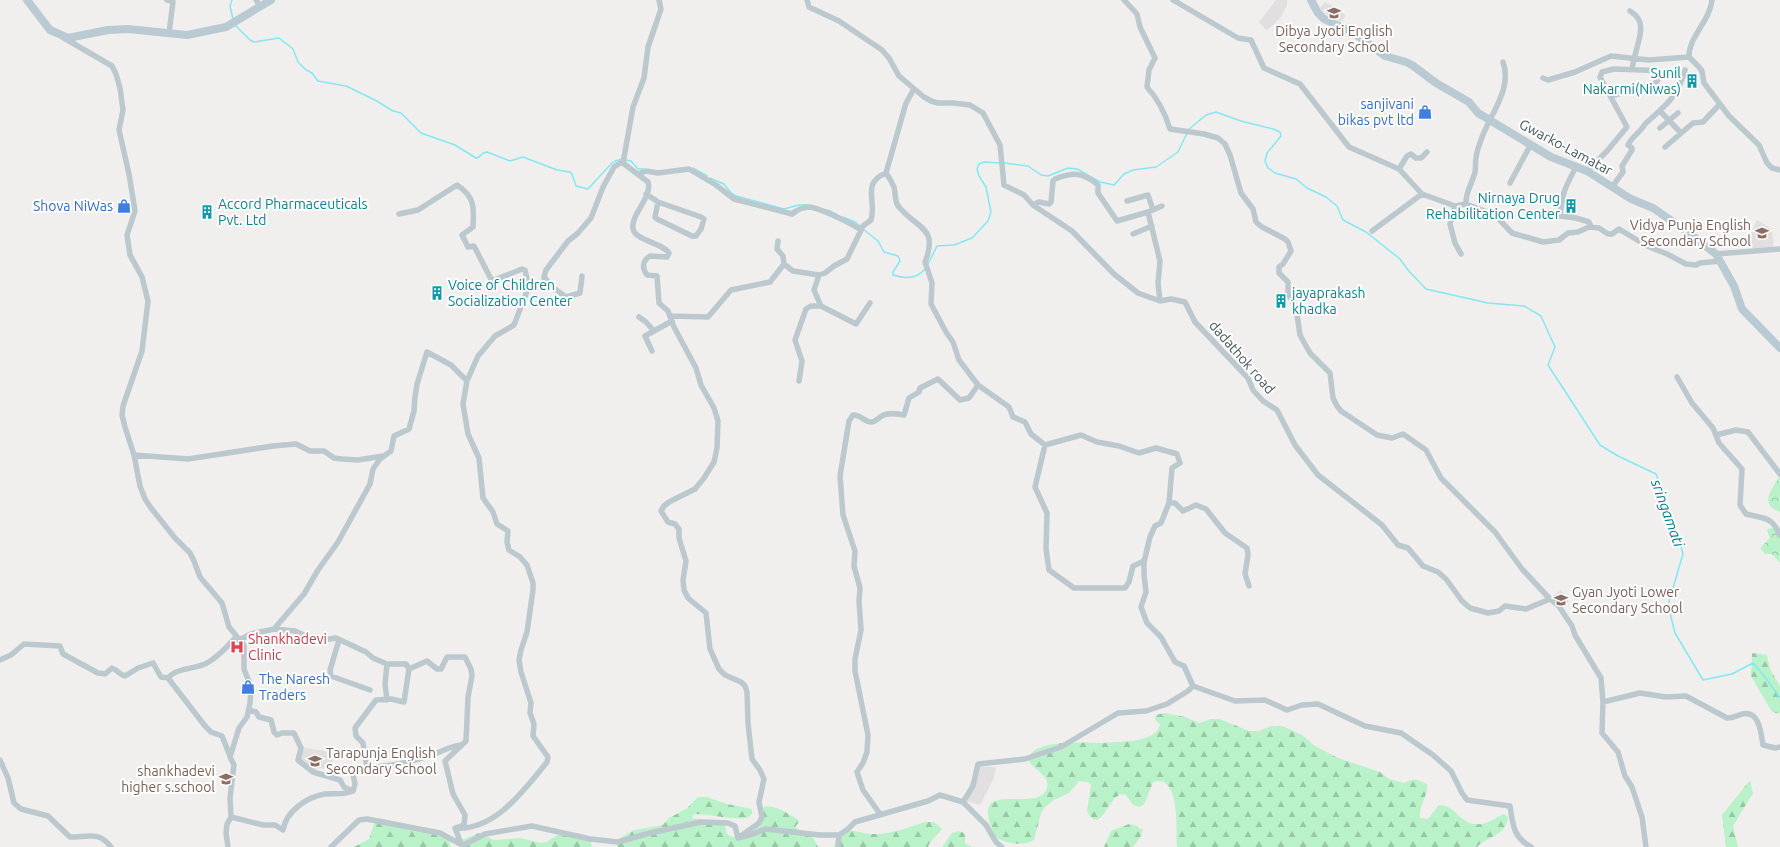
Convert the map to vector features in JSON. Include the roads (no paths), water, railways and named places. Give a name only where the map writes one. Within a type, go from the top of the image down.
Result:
[{"type":"main road","points":[[27,0],[50,30],[68,38],[108,30],[128,29],[187,35],[226,27],[239,20],[258,3],[271,0]]},
{"type":"main road","name":"Gwarko-Lamatar","points":[[1311,0],[1318,13],[1324,19],[1354,33],[1385,56],[1412,65],[1436,83],[1469,102],[1478,113],[1491,119],[1551,157],[1587,171],[1631,198],[1654,208],[1718,258],[1734,286],[1742,309],[1780,348]]},
{"type":"street","points":[[167,0],[173,2],[169,33]]},
{"type":"street","points":[[529,288],[543,286],[546,282],[544,277],[546,270],[568,241],[578,234],[591,218],[603,187],[614,168],[623,160],[633,107],[644,78],[648,47],[661,9],[659,0]]},
{"type":"street","name":"dadathok road","points":[[807,0],[809,7],[839,21],[882,50],[889,58],[899,76],[931,101],[966,105],[983,113],[998,139],[1004,185],[1024,194],[1033,205],[1072,231],[1114,274],[1138,293],[1160,301],[1171,299],[1185,302],[1195,322],[1248,378],[1253,390],[1262,401],[1277,410],[1295,445],[1318,475],[1382,525],[1398,545],[1408,548],[1423,566],[1438,572],[1446,579],[1462,601],[1470,608],[1488,613],[1499,611],[1505,606],[1526,609],[1550,599]]},
{"type":"street","points":[[1124,0],[1137,14],[1140,27],[1155,58],[1149,70],[1147,87],[1160,104],[1166,115],[1170,129],[1204,134],[1218,138],[1225,144],[1230,155],[1240,193],[1253,209],[1256,222],[1288,242],[1291,251],[1289,256],[1279,267],[1279,273],[1288,282],[1288,294],[1296,308],[1300,335],[1310,353],[1330,373],[1332,392],[1337,406],[1341,411],[1377,435],[1392,438],[1403,434],[1426,450],[1441,478],[1495,532],[1522,569],[1550,599],[1558,605],[1572,626],[1575,636],[1600,678],[1603,702],[1602,733],[1618,752],[1626,776],[1632,787],[1642,817],[1646,847]]},
{"type":"street","points":[[1172,0],[1238,38],[1251,40],[1264,68],[1300,84],[1349,147],[1399,169],[1422,194],[1455,206],[1466,204],[1495,215],[1512,233],[1543,242],[1559,240],[1568,234],[1591,227],[1600,228],[1608,234],[1612,234],[1619,229],[1647,246],[1686,264],[1696,265],[1718,258],[1780,249]]},
{"type":"street","points":[[1689,57],[1692,44],[1710,10],[1712,0]]},
{"type":"street","points":[[1630,11],[1639,19],[1642,30],[1633,58],[1632,70]]},
{"type":"street","points":[[61,36],[112,66],[120,88],[123,110],[119,130],[129,174],[134,211],[127,235],[130,255],[142,277],[148,301],[142,350],[123,406],[122,415],[134,455],[136,474],[145,499],[190,553],[200,578],[222,603],[229,627],[237,639],[244,645],[244,669],[251,687],[249,710],[247,717],[239,728],[230,756]]},
{"type":"street","points":[[1543,78],[1548,80],[1575,72],[1611,56],[1656,60],[1689,57],[1700,67],[1704,83],[1729,116],[1759,145],[1767,164],[1772,168],[1780,170]]},
{"type":"street","points":[[1466,204],[1465,197],[1476,170],[1477,151],[1502,90],[1505,71],[1503,62]]},
{"type":"street","points":[[1587,171],[1607,151],[1627,127],[1600,77],[1602,72],[1614,69],[1668,71]]},
{"type":"street","points":[[1611,96],[1654,84],[1658,80],[1657,70]]},
{"type":"street","points":[[1612,187],[1623,172],[1622,166],[1632,150],[1632,148],[1628,145],[1632,137],[1669,104],[1680,87],[1685,70]]},
{"type":"street","points":[[914,89],[906,103],[886,173],[894,187],[896,203],[899,208],[922,226],[930,243],[930,249],[925,262],[932,284],[930,296],[931,304],[953,342],[959,360],[978,385],[1009,407],[1013,416],[1025,422],[1031,434],[1045,445]]},
{"type":"street","points":[[1664,147],[1692,123],[1703,122],[1720,104]]},
{"type":"street","points":[[1660,111],[1680,133]]},
{"type":"street","points":[[1660,128],[1678,113]]},
{"type":"street","points":[[1510,182],[1531,144]]},
{"type":"street","points":[[1399,169],[1411,154],[1416,158],[1421,158],[1427,152]]},
{"type":"street","points":[[623,160],[648,182],[649,185],[634,222],[634,230],[637,235],[669,251],[669,255],[667,257],[650,256],[644,261],[643,269],[647,275],[657,276],[659,303],[668,311],[696,368],[701,385],[718,421],[717,448],[714,462],[695,489],[669,502],[664,506],[661,513],[668,522],[675,524],[679,529],[679,538],[686,561],[683,580],[684,590],[688,598],[706,613],[710,649],[719,669],[725,675],[741,682],[745,686],[747,692],[748,723],[752,759],[760,770],[764,779],[759,802],[762,817],[759,823],[738,838]]},
{"type":"street","points":[[1576,167],[1564,189],[1560,201],[1560,216],[1576,218],[1589,222],[1591,227]]},
{"type":"street","points":[[638,174],[646,171],[658,173],[688,169],[712,182],[734,199],[792,214],[801,208],[809,207],[862,228]]},
{"type":"street","points":[[784,264],[793,271],[819,275],[825,273],[847,259],[862,228],[869,223],[873,215],[871,188],[873,182],[879,176],[886,173]]},
{"type":"street","points":[[1033,205],[1040,202],[1049,204],[1051,202],[1053,181],[1055,178],[1076,173],[1090,178],[1098,185],[1098,193],[1117,222],[1162,206]]},
{"type":"street","points":[[399,214],[418,210],[457,185],[467,192],[474,208],[473,227],[462,235],[468,247],[474,246],[492,282],[522,269],[525,270],[529,288],[514,325],[494,336],[478,356],[467,381],[463,404],[468,434],[479,458],[483,498],[493,512],[497,524],[508,531],[507,542],[509,550],[520,557],[527,565],[533,583],[527,632],[519,660],[521,672],[531,703],[530,713],[534,724],[533,736],[548,757],[546,762],[522,792],[491,820],[471,826],[455,828]]},
{"type":"street","points":[[646,194],[658,202],[678,208],[704,219],[698,234],[696,236],[692,236],[657,219],[655,217],[658,202]]},
{"type":"street","points":[[1372,231],[1422,194]]},
{"type":"street","points":[[1127,201],[1148,195],[1152,226],[1160,261],[1158,283],[1160,301]]},
{"type":"street","points":[[1455,206],[1450,224],[1455,243],[1462,254]]},
{"type":"street","points":[[1133,234],[1152,226]]},
{"type":"street","points":[[652,351],[645,336],[672,319],[708,317],[731,290],[770,282],[784,264],[783,256],[777,249],[778,241]]},
{"type":"street","points":[[819,275],[814,290],[821,306]]},
{"type":"street","points":[[544,277],[552,287],[566,297],[580,293],[582,276]]},
{"type":"street","points":[[799,381],[802,361],[795,342],[806,309],[811,306],[821,306],[857,324],[870,303]]},
{"type":"street","points":[[639,318],[646,322],[654,331]]},
{"type":"street","points":[[134,455],[188,458],[296,444],[310,451],[324,451],[334,458],[342,460],[364,460],[383,456],[391,451],[394,436],[409,429],[414,411],[414,397],[417,384],[427,352],[451,365],[467,381]]},
{"type":"street","points":[[1677,377],[1692,403],[1704,415],[1719,443],[1742,469],[1740,505],[1746,514],[1768,519],[1774,523],[1780,535]]},
{"type":"street","points":[[880,814],[863,790],[857,772],[863,763],[867,752],[868,735],[855,671],[855,659],[861,630],[859,601],[860,588],[854,566],[855,551],[843,515],[840,476],[849,421],[853,415],[857,415],[870,422],[879,419],[882,416],[891,414],[904,415],[909,398],[919,392],[920,388],[938,379],[960,400],[969,398],[978,385]]},
{"type":"street","points":[[1716,435],[1736,430],[1748,432],[1780,474]]},
{"type":"street","points":[[1045,445],[1082,435],[1097,442],[1119,446],[1140,453],[1156,448],[1177,454],[1180,463],[1172,468],[1169,503],[1161,523],[1155,526],[1150,537],[1144,562],[1146,592],[1141,607],[1147,623],[1161,637],[1175,662],[1184,666],[1193,686],[1235,701],[1266,700],[1287,710],[1302,705],[1318,704],[1365,726],[1401,733],[1433,755],[1451,771],[1467,800],[1510,806],[1515,833],[1524,843],[1531,847]]},
{"type":"street","points":[[1045,445],[1035,487],[1047,512],[1046,549],[1049,570],[1074,588],[1125,588],[1129,582],[1133,566],[1144,562]]},
{"type":"street","points":[[274,629],[304,594],[318,570],[338,542],[370,484],[373,469],[383,456]]},
{"type":"street","points":[[1169,503],[1175,503],[1182,511],[1196,506],[1206,510],[1225,533],[1247,548],[1248,555],[1245,574],[1249,586]]},
{"type":"street","points":[[168,678],[175,672],[206,663],[237,639],[274,629],[295,631],[317,641],[332,638],[366,652],[373,658],[387,664],[406,664],[409,669],[404,702],[395,699],[376,700],[355,728],[356,736],[363,743],[367,768]]},
{"type":"street","points":[[339,640],[330,670],[331,676],[370,690]]},
{"type":"street","points":[[0,660],[11,655],[24,644],[60,646],[63,654],[98,673],[105,674],[112,668],[115,669],[120,675],[126,676],[138,668],[153,663],[161,676],[168,678],[204,726],[211,732],[222,736],[234,765],[230,798],[232,817],[227,824],[226,833],[228,847]]},
{"type":"street","points":[[409,669],[427,661],[437,669],[441,669],[447,657],[450,656],[465,657],[471,670],[472,676],[468,697],[466,741],[444,761],[454,796],[465,815],[464,825],[455,828]]},
{"type":"street","points":[[387,664],[385,684],[387,700]]},
{"type":"street","points":[[963,802],[973,786],[978,764],[1025,759],[1061,747],[1118,713],[1146,711],[1167,704],[1188,691],[1193,686]]},
{"type":"street","points":[[1603,702],[1640,693],[1666,697],[1686,696],[1727,718],[1745,714],[1753,716],[1759,724],[1763,745],[1775,748],[1780,747]]},
{"type":"street","points":[[249,710],[256,712],[258,717],[271,720],[274,732],[277,735],[282,733],[294,733],[301,748],[298,760],[313,772],[340,780],[344,787],[350,790],[350,792]]},
{"type":"street","points":[[232,817],[263,825],[275,825],[283,830],[284,822],[288,816],[309,799],[327,794],[340,795],[353,791],[355,784],[353,774],[367,768],[409,761],[429,756],[455,746],[463,745]]},
{"type":"street","points":[[0,760],[8,778],[14,803],[21,809],[48,816],[70,837],[100,837],[111,847]]},
{"type":"street","points":[[738,838],[765,829],[820,836],[839,835],[848,829],[854,822],[928,801],[940,795],[963,802],[986,825],[996,842],[1002,847]]},
{"type":"street","points":[[331,847],[359,820],[367,819],[440,833],[462,846]]},
{"type":"street","points":[[462,846],[485,834],[532,826],[590,839],[618,842],[650,833],[701,822],[728,823],[735,826],[738,838]]},
{"type":"street","points":[[455,828],[462,846]]},
{"type":"street","points":[[838,847],[839,835]]},
{"type":"waterway","points":[[232,0],[230,6],[233,19]]},
{"type":"waterway","points":[[235,25],[254,42],[279,38],[293,49],[298,62],[306,70],[312,73],[318,81],[346,86],[375,100],[393,111],[401,113],[421,133],[455,145],[476,158],[487,152],[510,161],[523,157],[557,170],[570,172],[576,186],[588,189],[611,164],[622,159]]},
{"type":"waterway","name":"sringamati","points":[[1188,130],[1206,115],[1216,112],[1280,132],[1281,136],[1267,153],[1265,161],[1268,168],[1275,173],[1296,179],[1307,188],[1326,197],[1337,206],[1343,220],[1366,232],[1400,259],[1426,289],[1488,303],[1524,306],[1541,316],[1555,347],[1548,365],[1600,445],[1618,456],[1656,474],[1675,526],[1683,554],[1668,605],[1675,633],[1703,680],[1732,674],[1753,663],[1780,698]]},
{"type":"waterway","points":[[1004,163],[1028,166],[1041,175],[1048,176],[1068,168],[1077,169],[1100,182],[1114,185],[1124,174],[1133,170],[1156,167],[1178,152],[1187,133]]},
{"type":"waterway","points":[[626,160],[631,161],[638,169],[644,169]]},
{"type":"waterway","points":[[928,264],[937,246],[954,245],[972,238],[988,221],[991,212],[986,187],[979,176],[977,169],[979,164],[984,162],[1000,163]]},
{"type":"waterway","points":[[693,168],[707,176]]},
{"type":"waterway","points":[[710,178],[724,184],[731,193],[736,196],[784,209],[799,205],[807,205]]},
{"type":"waterway","points":[[828,210],[836,214]]},
{"type":"waterway","points":[[843,217],[860,226]]},
{"type":"waterway","points":[[863,229],[878,241],[884,252],[898,256],[900,261],[893,272],[893,275],[910,277],[918,275],[925,269]]},
{"type":"place","name":"Dibya Jyoti English Secondary School","points":[[1334,13]]},
{"type":"place","name":"Sunil Nakarmi(Niwas)","points":[[1692,81]]},
{"type":"place","name":"sanjivani bikas pvt ltd","points":[[1425,112]]},
{"type":"place","name":"Shova NiWas","points":[[124,206]]},
{"type":"place","name":"Nirnaya Drug Rehabilitation Center","points":[[1571,206]]},
{"type":"place","name":"Accord Pharmaceuticals Pvt. Ltd","points":[[207,212]]},
{"type":"place","name":"Vidya Punja English Secondary School","points":[[1762,233]]},
{"type":"place","name":"Voice of Children Socialization Center","points":[[437,293]]},
{"type":"place","name":"jayaprakash khadka","points":[[1281,301]]},
{"type":"place","name":"Gyan Jyoti Lower Secondary School","points":[[1561,600]]},
{"type":"place","name":"Shankhadevi Clinic","points":[[237,647]]},
{"type":"place","name":"The Naresh Traders","points":[[248,687]]},
{"type":"place","name":"Tarapunja English Secondary School","points":[[315,761]]},
{"type":"place","name":"shankhadevi higher s.school","points":[[226,779]]}]
